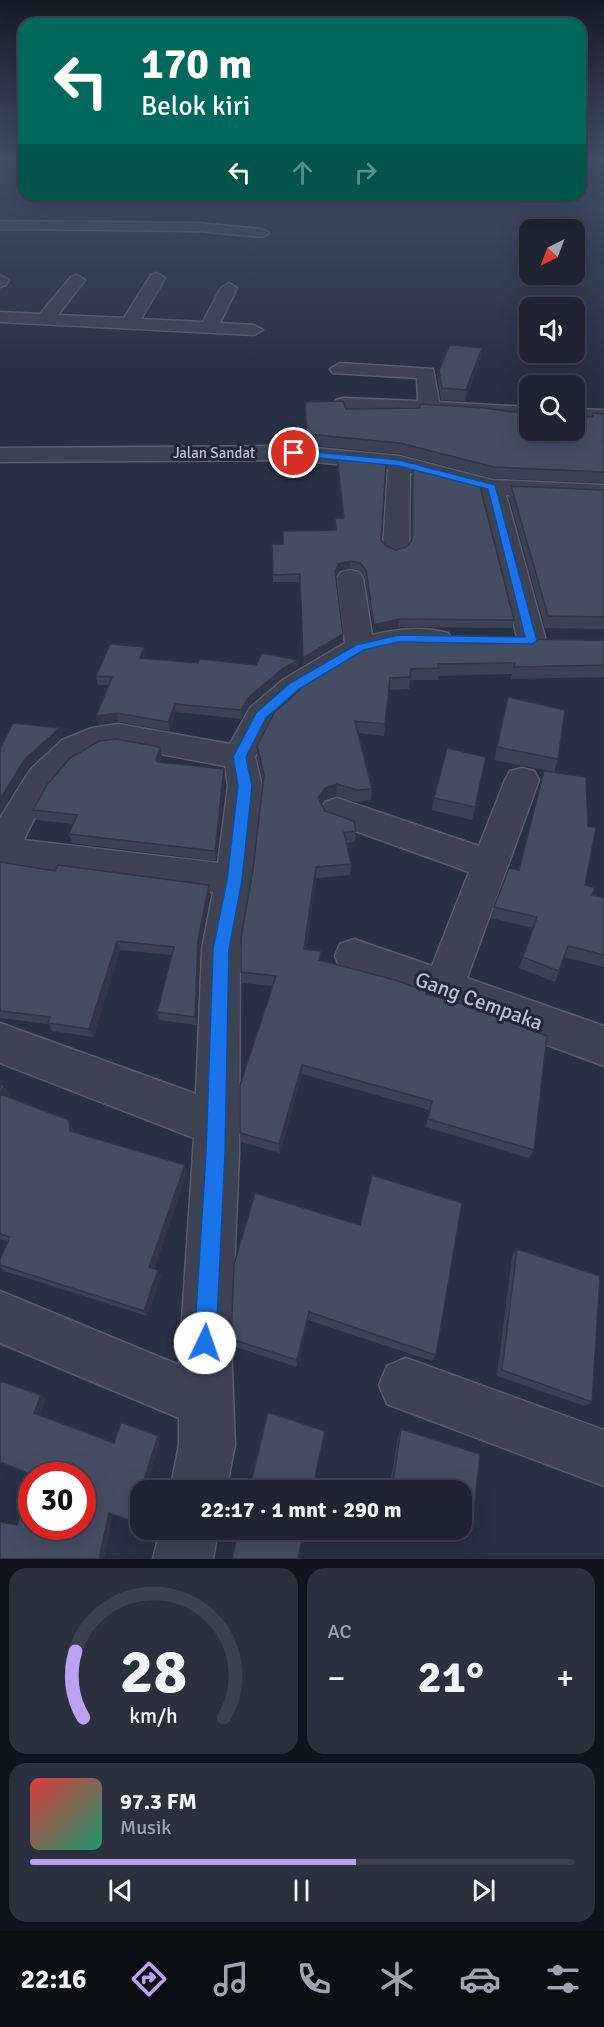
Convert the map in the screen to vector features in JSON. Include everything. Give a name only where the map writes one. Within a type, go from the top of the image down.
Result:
[{"type":"street","points":[[249,232],[262,233]]},
{"type":"street","points":[[129,324],[157,278]]},
{"type":"street","points":[[45,320],[78,280]]},
{"type":"street","points":[[209,328],[229,288]]},
{"type":"street","points":[[0,317],[254,330]]},
{"type":"street","points":[[340,369],[426,373],[429,409]]},
{"type":"street","points":[[343,404],[519,413]]},
{"type":"street","points":[[585,415],[604,416]]},
{"type":"street","name":"Jalan Sandat","points":[[0,455],[294,453],[399,463],[492,487],[604,492]]},
{"type":"street","points":[[396,547],[399,463]]},
{"type":"street","points":[[492,487],[520,640],[563,640]]},
{"type":"street","points":[[350,578],[360,647]]},
{"type":"street","points":[[200,1480],[207,1444],[205,1343],[216,1124],[221,949],[234,880],[245,786],[239,757],[261,716],[295,686],[360,647],[398,638],[465,639]]},
{"type":"street","points":[[234,880],[35,854],[0,853],[22,805],[50,769],[72,749],[94,739],[111,735],[130,736],[239,757]]},
{"type":"street","points":[[444,987],[522,780]]},
{"type":"street","points":[[338,811],[489,864]]},
{"type":"street","name":"Gang Cempaka","points":[[354,956],[604,1046]]},
{"type":"street","points":[[0,1043],[216,1124]]},
{"type":"street","points":[[0,1317],[207,1403]]},
{"type":"street","points":[[406,1385],[604,1458]]},
{"type":"street","points":[[183,1559],[187,1540]]},
{"type":"building","points":[[450,345],[482,348],[466,390],[442,388],[439,370]]},
{"type":"building","points":[[343,401],[346,409],[419,408],[421,404],[519,413],[519,441],[585,441],[585,417],[593,417],[593,413],[604,414],[604,472],[494,467],[400,443],[307,434],[305,402]]},
{"type":"building","points":[[337,459],[386,464],[381,540],[386,546],[396,550],[406,547],[412,540],[413,469],[480,486],[514,620],[399,619],[374,625],[366,570],[360,563],[350,561],[339,564],[335,571],[343,634],[303,658],[300,574],[273,575],[272,544],[283,544],[283,531],[336,530],[335,518],[344,518]]},
{"type":"building","points":[[511,486],[604,490],[604,617],[548,616]]},
{"type":"building","points":[[399,638],[604,640],[604,665],[514,667],[515,663],[438,664],[439,668],[411,669],[410,677],[390,678],[385,724],[355,721],[372,789],[357,790],[337,784],[325,788],[318,798],[325,811],[354,821],[356,831],[344,832],[351,864],[316,867],[304,949],[321,951],[319,960],[395,980],[426,991],[426,994],[459,1003],[547,1036],[534,1150],[428,1119],[432,1101],[302,1065],[279,1144],[240,1133],[240,1085],[276,976],[241,972],[241,938],[253,869],[264,775],[257,746],[274,713],[307,683],[371,644]]},
{"type":"building","points":[[110,644],[144,647],[140,658],[198,663],[200,659],[256,665],[262,653],[298,660],[282,669],[248,698],[241,710],[175,704],[168,722],[117,713],[96,716],[112,677],[96,676]]},
{"type":"building","points":[[508,697],[565,710],[558,759],[497,747]]},
{"type":"building","points":[[13,723],[60,728],[25,759],[0,799],[0,749]]},
{"type":"building","points":[[116,739],[160,747],[156,760],[158,762],[224,769],[215,851],[69,834],[77,815],[33,810],[47,785],[70,758],[99,741]]},
{"type":"building","points":[[447,748],[486,757],[475,807],[434,798]]},
{"type":"building","points":[[544,771],[586,777],[588,826],[596,828],[585,885],[595,888],[592,895],[604,898],[604,955],[568,946],[559,971],[523,957],[537,917],[494,907],[509,868],[519,870]]},
{"type":"building","points":[[0,862],[55,871],[58,865],[209,885],[198,940],[195,1017],[157,1012],[174,947],[117,941],[89,1029],[48,1023],[50,1017],[0,1011]]},
{"type":"building","points":[[0,1094],[69,1120],[70,1131],[185,1165],[149,1267],[158,1270],[144,1311],[0,1265],[0,1259],[10,1237],[0,1234]]},
{"type":"building","points":[[372,1175],[462,1203],[436,1355],[309,1312],[297,1360],[231,1339],[234,1264],[255,1193],[360,1225]]},
{"type":"building","points":[[517,1249],[600,1276],[592,1402],[502,1370]]},
{"type":"building","points":[[0,1381],[41,1395],[34,1413],[114,1443],[121,1422],[158,1436],[144,1480],[130,1480],[130,1521],[109,1513],[99,1559],[0,1559],[0,1522],[17,1525],[18,1522],[18,1540],[96,1540],[96,1462],[18,1462],[18,1469],[0,1462]]},
{"type":"building","points":[[268,1412],[325,1431],[314,1480],[252,1480]]},
{"type":"building","points":[[401,1429],[480,1454],[474,1511],[472,1510],[472,1480],[393,1480]]},
{"type":"building","points":[[236,1540],[302,1540],[298,1559],[232,1558]]},
{"type":"route","points":[[205,1343],[216,1153],[221,949],[234,880],[245,786],[239,757],[261,716],[295,686],[346,658],[360,647],[398,638],[532,641],[492,487],[399,463],[294,453]]}]
